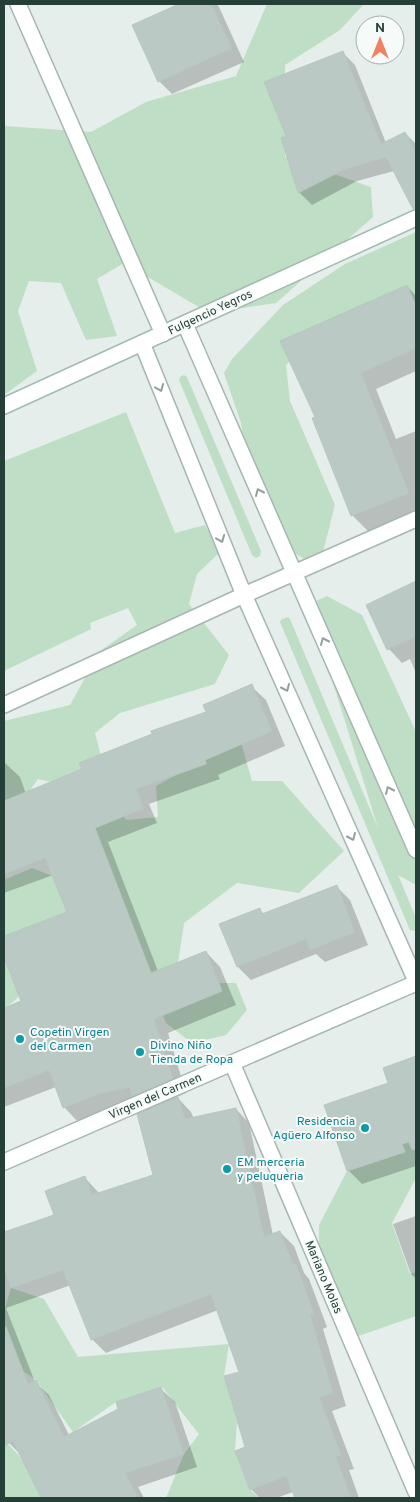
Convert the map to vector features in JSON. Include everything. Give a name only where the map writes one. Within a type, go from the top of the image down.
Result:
[{"type":"street","points":[[18,4],[163,334]]},
{"type":"street","name":"Fulgencio Yegros","points":[[4,406],[416,218]]},
{"type":"street","points":[[185,324],[416,850]]},
{"type":"street","points":[[142,343],[244,595],[416,982]]},
{"type":"street","points":[[4,705],[244,595],[416,519]]},
{"type":"street","name":"Virgen del Carmen","points":[[4,1162],[416,982]]},
{"type":"street","name":"Mariano Molas","points":[[232,1063],[416,1492]]},
{"type":"green space","points":[[267,4],[364,4],[340,30],[285,65],[285,157],[371,187],[373,217],[276,303],[209,313],[124,263],[97,279],[117,336],[86,340],[61,283],[29,281],[18,311],[37,371],[4,395],[4,126],[91,132],[146,102],[236,76]]},
{"type":"green space","points":[[416,232],[416,306],[362,315],[294,353],[286,366],[290,401],[335,505],[322,556],[306,560],[293,552],[252,493],[241,423],[224,373],[232,359],[283,305],[345,264]]},
{"type":"green space","points":[[184,375],[187,377],[261,551],[260,556],[256,558],[252,555],[179,380]]},
{"type":"green space","points":[[126,412],[175,533],[205,525],[220,552],[197,574],[189,604],[229,655],[215,684],[120,713],[95,733],[111,795],[126,820],[158,817],[156,786],[183,771],[236,725],[252,781],[282,781],[344,851],[299,893],[237,883],[184,923],[175,983],[236,983],[247,1010],[226,1035],[192,1043],[166,1023],[69,786],[38,779],[4,827],[4,721],[70,705],[100,651],[137,625],[128,608],[90,623],[91,629],[4,671],[4,461]]},
{"type":"green space","points":[[327,596],[362,615],[416,732],[416,885],[398,875],[416,918],[416,931],[410,930],[280,622],[288,617],[290,619],[378,828],[313,618],[312,603]]},
{"type":"green space","points":[[32,868],[60,879],[80,902],[41,976],[4,1010],[4,880]]},
{"type":"green space","points":[[416,1109],[416,1178],[392,1223],[410,1274],[416,1272],[416,1316],[350,1339],[319,1284],[319,1225],[347,1171],[408,1112]]},
{"type":"green space","points":[[11,1288],[44,1299],[78,1357],[229,1344],[224,1376],[237,1422],[235,1451],[250,1490],[260,1498],[166,1498],[184,1454],[199,1434],[162,1387],[116,1402],[73,1432],[36,1380],[23,1371],[4,1349],[4,1312]]},
{"type":"green space","points":[[4,1436],[8,1444],[21,1458],[41,1498],[4,1498]]},
{"type":"building","points":[[179,4],[211,4],[232,48],[158,82],[132,25]]},
{"type":"building","points":[[343,51],[381,144],[405,132],[416,153],[416,209],[413,209],[386,157],[345,169],[298,193],[281,138],[286,136],[264,82]]},
{"type":"building","points":[[407,285],[416,306],[416,348],[361,373],[409,493],[351,516],[312,418],[315,417],[280,341]]},
{"type":"building","points":[[416,581],[416,636],[387,650],[366,605]]},
{"type":"building","points":[[252,684],[272,731],[205,760],[206,764],[136,789],[144,808],[95,828],[151,973],[206,951],[222,991],[154,1019],[173,1079],[132,1096],[130,1087],[98,1094],[63,1108],[49,1070],[4,1088],[4,1008],[21,1001],[4,957],[4,936],[67,912],[45,858],[4,874],[4,801],[82,769],[79,763],[152,734],[151,731],[206,712],[203,705]]},
{"type":"building","points":[[337,885],[355,932],[310,950],[306,939],[237,967],[219,924],[260,908],[262,914]]},
{"type":"building","name":"Residencia Agüero Alfonso","points":[[416,1056],[416,1149],[412,1150],[409,1142],[402,1144],[405,1152],[347,1171],[324,1105],[388,1083],[383,1068]]},
{"type":"building","points":[[178,1097],[185,1119],[236,1108],[264,1237],[280,1231],[293,1265],[296,1264],[314,1314],[310,1315],[333,1393],[319,1397],[341,1455],[336,1457],[351,1498],[295,1498],[286,1476],[250,1490],[235,1451],[245,1447],[224,1376],[239,1372],[211,1294],[91,1340],[63,1270],[11,1288],[4,1268],[4,1232],[54,1215],[45,1191],[85,1176],[92,1195],[153,1175],[137,1114]]},
{"type":"building","points":[[4,1327],[6,1327],[28,1384],[36,1380],[64,1437],[118,1409],[116,1402],[161,1387],[184,1454],[125,1473],[138,1498],[41,1498],[13,1441],[4,1446]]},
{"type":"place","name":"Copetin Virgen del Carmen","points":[[20,1039]]},
{"type":"place","name":"Divino Niño Tienda de Ropa","points":[[140,1052]]},
{"type":"place","name":"Residencia Agüero Alfonso","points":[[365,1128]]},
{"type":"place","name":"EM merceria y peluqueria","points":[[227,1169]]}]
